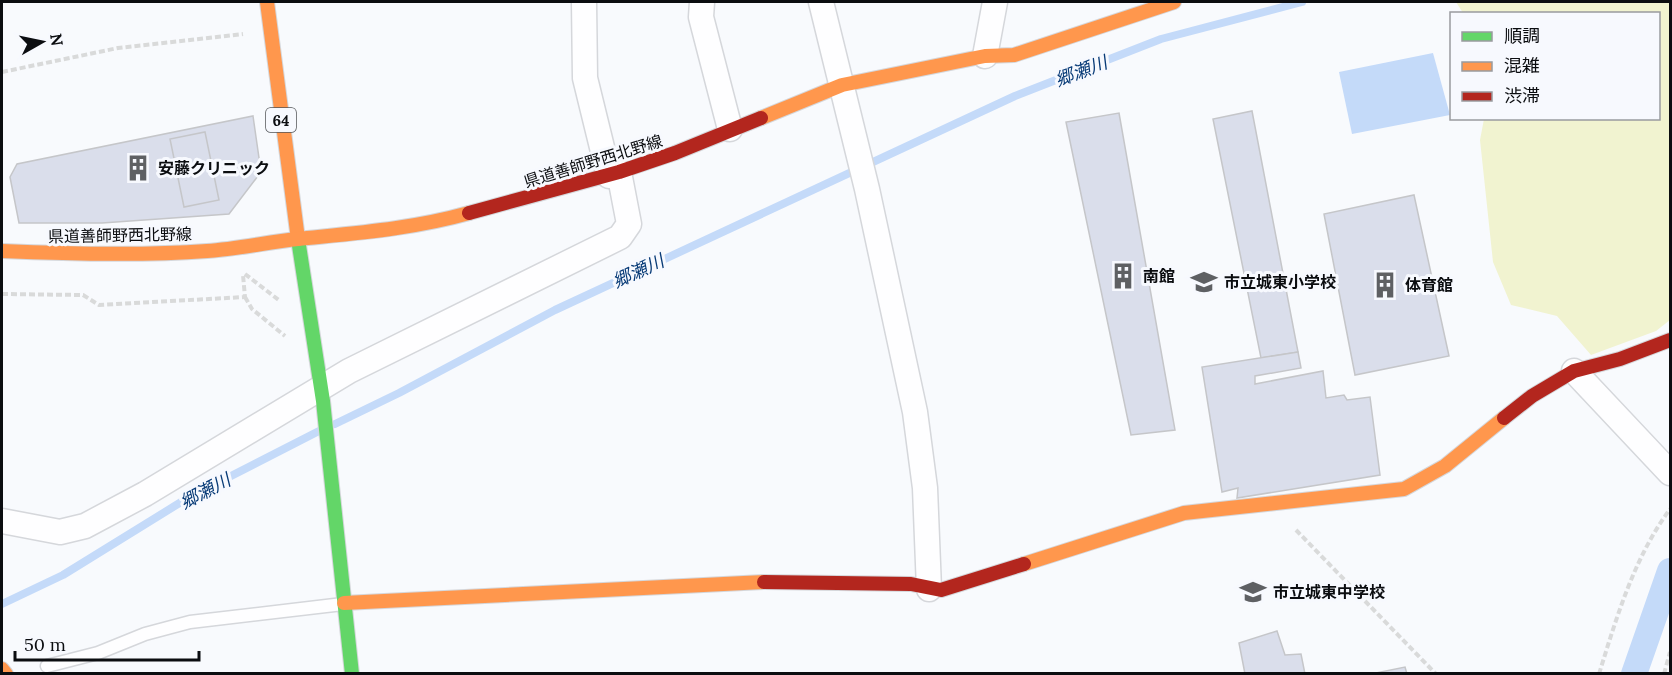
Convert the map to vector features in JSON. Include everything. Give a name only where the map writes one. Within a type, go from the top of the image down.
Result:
[{"type":"main road","name":"64","points":[[267,2],[298,239]]},
{"type":"main road","name":"県道善師野西北野線","points":[[2,251],[70,254],[207,251],[298,239],[351,236],[441,221],[614,174],[675,153],[729,129],[842,85],[985,57],[1014,55],[1174,2]]},
{"type":"main road","points":[[298,239],[311,304],[352,674]]},
{"type":"main road","points":[[344,603],[753,582],[911,584],[940,590],[1184,513],[1404,489],[1445,466],[1532,396],[1574,371],[1620,359],[1671,340]]},
{"type":"main road","points":[[2,669],[6,674]]},
{"type":"street","points":[[2,521],[60,532],[85,526],[145,494],[321,387],[620,237],[629,224],[626,197],[614,174],[585,78],[584,2]]},
{"type":"street","points":[[702,2],[701,17],[729,129]]},
{"type":"street","points":[[821,2],[867,189],[915,412],[925,488],[929,589]]},
{"type":"street","points":[[985,57],[994,2]]},
{"type":"street","points":[[1574,371],[1671,473]]},
{"type":"lane","points":[[47,666],[98,653],[145,634],[190,622],[320,609],[344,603]]},
{"type":"path","points":[[2,72],[118,48],[270,31]]},
{"type":"path","points":[[284,305],[243,272],[245,297],[252,309],[287,337]]},
{"type":"path","points":[[2,294],[83,295],[99,305],[245,297]]},
{"type":"path","points":[[1276,504],[1297,531],[1436,674]]},
{"type":"path","points":[[1599,674],[1627,587],[1642,554],[1671,509]]},
{"type":"path","points":[[1664,674],[1671,652]]},
{"type":"green space","points":[[1456,2],[1670,2],[1670,320],[1656,331],[1591,355],[1557,316],[1511,305],[1493,262],[1480,140],[1484,120],[1660,120],[1660,12],[1462,12]]},
{"type":"water","points":[[1433,53],[1450,115],[1352,134],[1339,72]]},
{"type":"building","points":[[1252,111],[1298,352],[1261,358],[1213,119]]},
{"type":"building","name":"南館","points":[[1119,113],[1175,430],[1131,435],[1066,122]]},
{"type":"building","name":"安藤クリニック","points":[[253,116],[261,172],[229,214],[102,223],[19,223],[10,177],[17,164]]},
{"type":"building","name":"安藤クリニック","points":[[205,132],[219,200],[184,207],[170,139]]},
{"type":"building","name":"体育館","points":[[1414,195],[1449,356],[1355,375],[1324,214]]},
{"type":"building","points":[[1298,352],[1301,368],[1255,376],[1255,384],[1323,371],[1326,398],[1344,395],[1347,400],[1370,397],[1380,475],[1237,498],[1238,488],[1222,492],[1202,367]]},
{"type":"building","points":[[1277,631],[1285,655],[1301,654],[1305,674],[1245,674],[1239,643]]},
{"type":"building","points":[[1405,667],[1407,674],[1371,674]]},
{"type":"waterway","name":"郷瀬川","points":[[335,424],[399,393],[555,310],[1015,96],[1161,39],[1302,2]]},
{"type":"waterway","name":"郷瀬川","points":[[2,604],[63,575],[186,499],[319,431]]},
{"type":"waterway","points":[[1634,674],[1670,571]]},
{"type":"traffic: fast","points":[[298,239],[323,401],[352,674]]},
{"type":"traffic: slow","points":[[267,2],[298,239]]},
{"type":"traffic: slow","points":[[761,118],[842,85],[985,56],[1014,55],[1174,2]]},
{"type":"traffic: slow","points":[[2,251],[104,254],[207,251],[405,227],[469,213]]},
{"type":"traffic: slow","points":[[1024,564],[1184,513],[1404,489],[1445,466],[1504,418]]},
{"type":"traffic: slow","points":[[344,603],[764,582]]},
{"type":"traffic: slow","points":[[2,669],[6,674]]},
{"type":"traffic: jam","points":[[469,213],[619,172],[675,153],[761,118]]},
{"type":"traffic: jam","points":[[1504,418],[1532,396],[1574,371],[1620,359],[1670,340]]},
{"type":"traffic: jam","points":[[764,582],[911,584],[941,590],[1024,564]]},
{"type":"place","name":"安藤クリニック","points":[[138,168]]},
{"type":"place","name":"南館","points":[[1123,276]]},
{"type":"place","name":"市立城東小学校","points":[[1204,282]]},
{"type":"place","name":"体育館","points":[[1385,285]]},
{"type":"place","name":"市立城東中学校","points":[[1253,592]]}]
